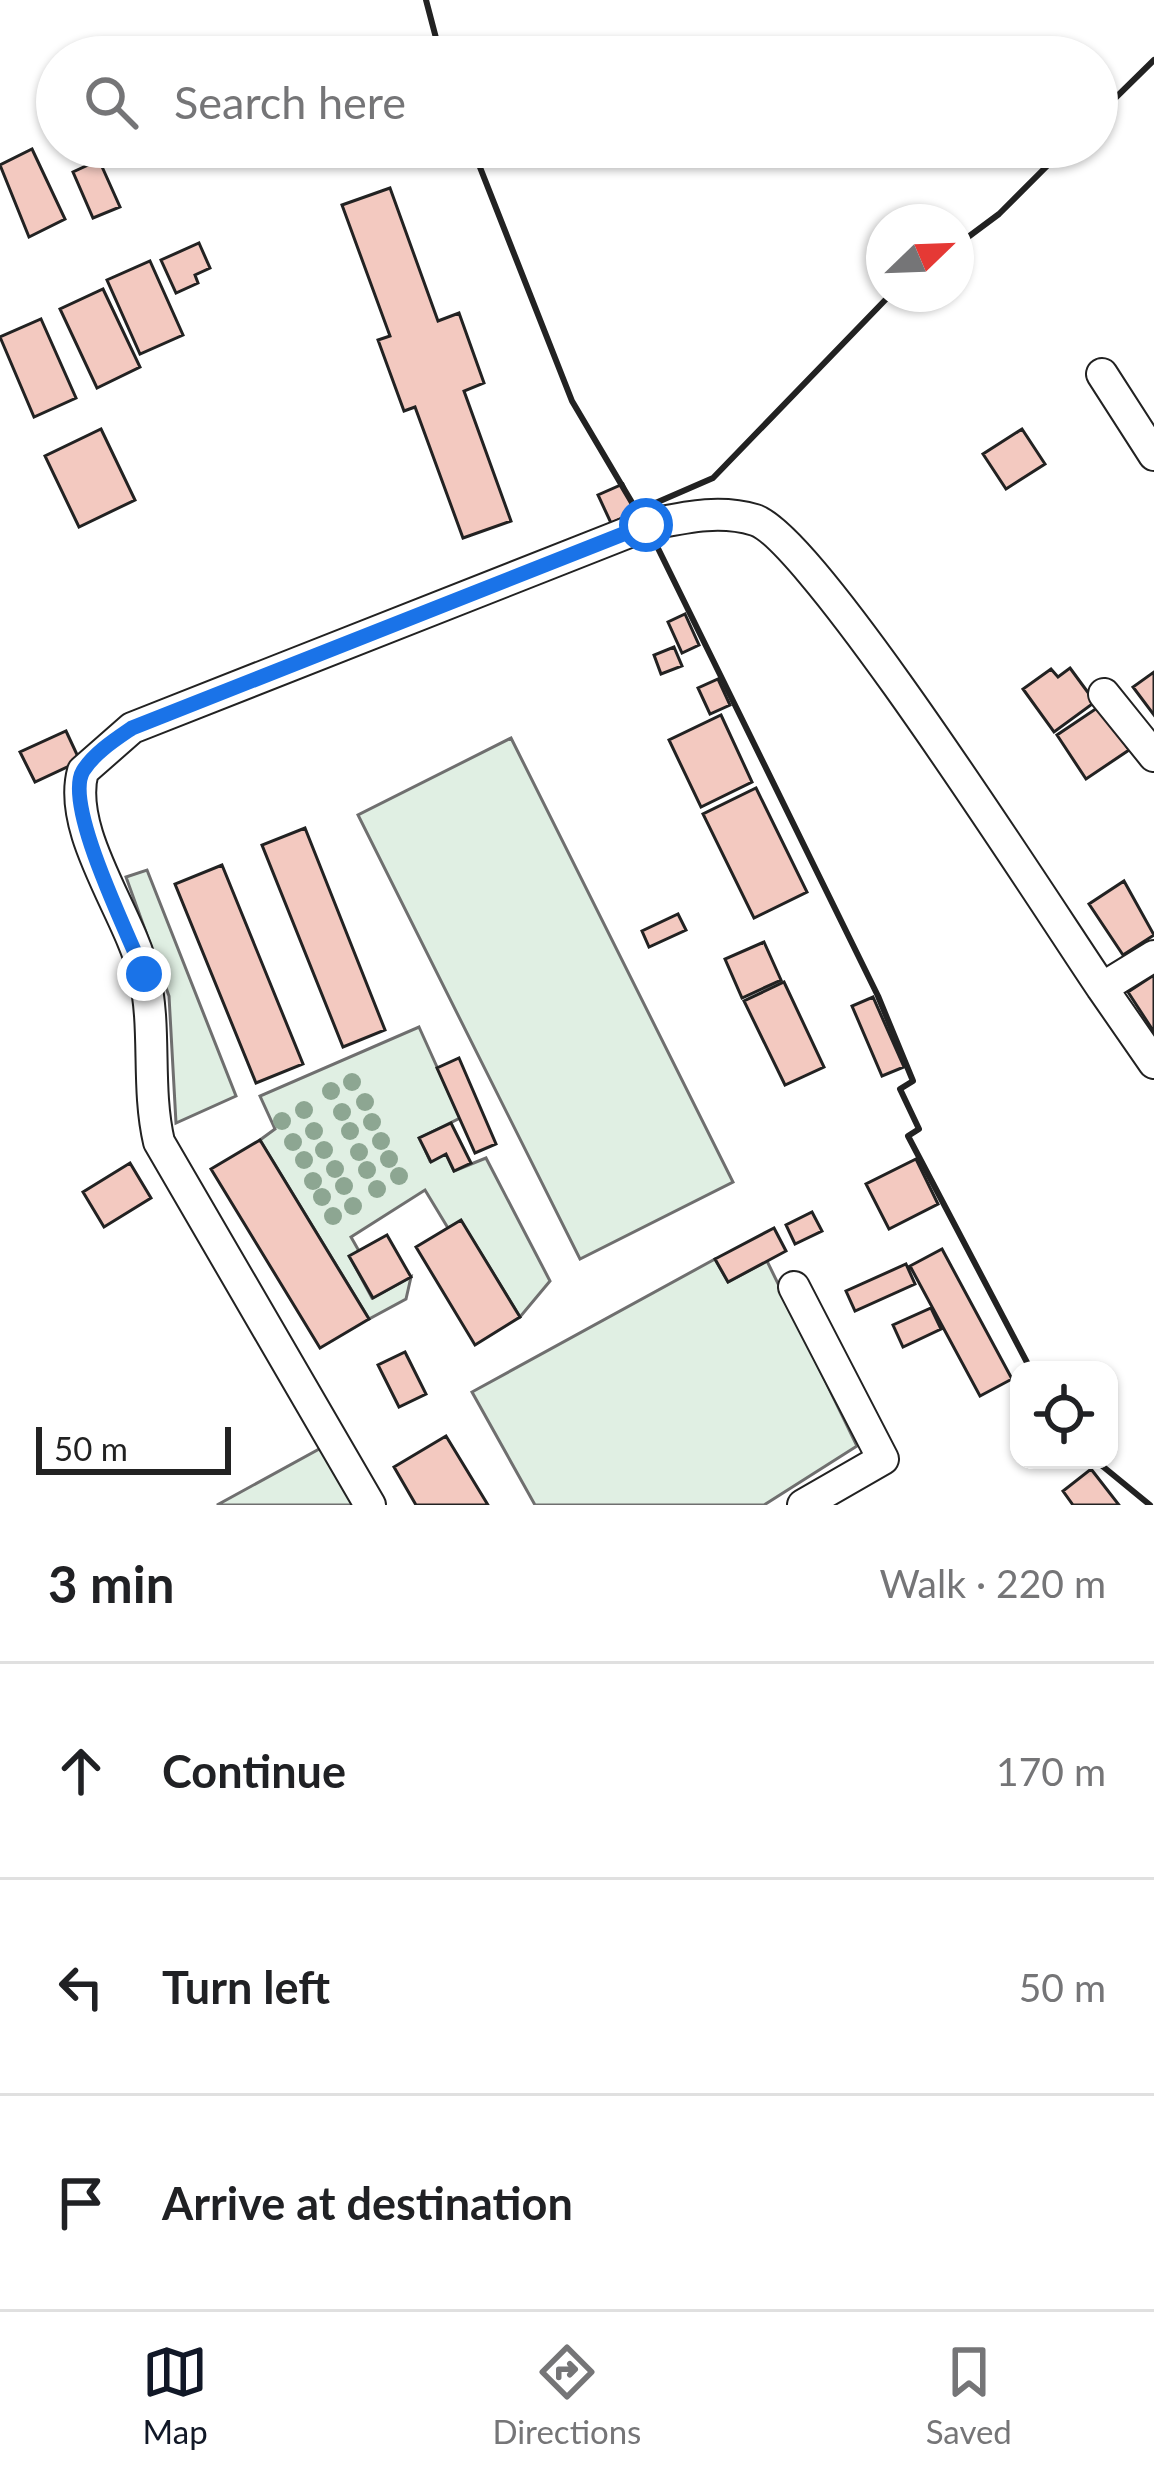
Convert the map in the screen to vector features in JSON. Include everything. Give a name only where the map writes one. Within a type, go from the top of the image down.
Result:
[{"type":"street","points":[[1102,374],[1154,454]]},
{"type":"street","points":[[370,1505],[159,1142],[150,1105],[144,974],[79,808],[83,771],[132,728],[646,525],[708,513],[759,521],[843,608],[1154,1063]]},
{"type":"street","points":[[1104,694],[1154,756]]},
{"type":"street","points":[[1102,988],[1154,956]]},
{"type":"street","points":[[794,1287],[883,1460],[803,1505]]},
{"type":"green space","points":[[511,738],[733,1182],[580,1259],[358,815]]},
{"type":"green space","points":[[147,870],[236,1096],[176,1123],[169,996],[126,877]]},
{"type":"green space","points":[[419,1027],[460,1118],[420,1138],[430,1161],[446,1154],[454,1171],[486,1158],[550,1281],[520,1317],[461,1221],[448,1228],[425,1190],[351,1237],[359,1251],[350,1257],[372,1298],[411,1277],[406,1299],[369,1319],[260,1140],[275,1129],[260,1096]]},
{"type":"green space","points":[[715,1259],[728,1282],[767,1261],[857,1446],[764,1505],[535,1505],[472,1392]]},
{"type":"green space","points":[[332,1442],[370,1505],[217,1505]]},
{"type":"building","points":[[32,149],[36,168],[41,168],[65,219],[29,237],[0,165]]},
{"type":"building","points":[[103,168],[120,207],[93,218],[73,172]]},
{"type":"building","points":[[390,188],[438,321],[459,313],[484,383],[464,391],[511,521],[463,538],[415,407],[404,411],[378,340],[390,336],[342,205]]},
{"type":"building","points":[[199,243],[210,268],[195,275],[198,283],[176,293],[161,260]]},
{"type":"building","points":[[150,261],[183,335],[140,354],[107,280]]},
{"type":"building","points":[[103,289],[140,367],[97,388],[60,309]]},
{"type":"building","points":[[41,319],[76,398],[34,417],[0,337]]},
{"type":"building","points":[[101,429],[135,500],[79,527],[45,456]]},
{"type":"building","points":[[1022,429],[1045,464],[1006,489],[983,454]]},
{"type":"building","points":[[623,484],[635,512],[611,523],[598,495]]},
{"type":"building","points":[[685,614],[699,645],[682,653],[668,622]]},
{"type":"building","points":[[674,647],[682,666],[661,674],[654,655]]},
{"type":"building","points":[[1070,668],[1095,702],[1054,732],[1023,689],[1051,669],[1058,677]]},
{"type":"building","points":[[1154,672],[1154,715],[1133,687]]},
{"type":"building","points":[[718,679],[730,705],[710,714],[698,688]]},
{"type":"building","points":[[1100,706],[1129,750],[1086,779],[1057,735]]},
{"type":"building","points":[[721,715],[752,782],[701,807],[669,740]]},
{"type":"building","points":[[66,731],[80,761],[35,782],[20,752]]},
{"type":"building","points":[[756,788],[807,892],[754,918],[703,814]]},
{"type":"building","points":[[305,828],[385,1030],[343,1047],[262,845]]},
{"type":"building","points":[[222,865],[303,1064],[256,1083],[175,884]]},
{"type":"building","points":[[1124,881],[1154,935],[1123,955],[1089,904]]},
{"type":"building","points":[[678,914],[686,930],[649,947],[642,931]]},
{"type":"building","points":[[764,942],[781,980],[742,998],[725,959]]},
{"type":"building","points":[[1154,975],[1154,1032],[1128,992]]},
{"type":"building","points":[[784,982],[824,1067],[785,1085],[744,1001]]},
{"type":"building","points":[[873,997],[904,1067],[882,1076],[852,1006]]},
{"type":"building","points":[[459,1058],[496,1144],[475,1153],[437,1068]]},
{"type":"building","points":[[451,1123],[471,1163],[454,1171],[446,1154],[431,1162],[419,1138]]},
{"type":"building","points":[[260,1140],[369,1319],[320,1348],[211,1169]]},
{"type":"building","points":[[916,1159],[938,1204],[889,1229],[866,1184]]},
{"type":"building","points":[[130,1163],[151,1198],[104,1227],[83,1192]]},
{"type":"building","points":[[812,1212],[822,1231],[795,1244],[786,1225]]},
{"type":"building","points":[[461,1220],[520,1317],[475,1345],[416,1247]]},
{"type":"building","points":[[774,1228],[786,1251],[728,1282],[715,1259]]},
{"type":"building","points":[[387,1235],[411,1277],[373,1298],[349,1256]]},
{"type":"building","points":[[942,1249],[1010,1380],[980,1396],[910,1266]]},
{"type":"building","points":[[906,1264],[915,1284],[855,1311],[846,1291]]},
{"type":"building","points":[[931,1308],[941,1329],[903,1347],[893,1325]]},
{"type":"building","points":[[405,1352],[426,1394],[399,1407],[378,1365]]},
{"type":"building","points":[[446,1436],[488,1505],[416,1505],[394,1467]]},
{"type":"building","points":[[1091,1469],[1119,1505],[1073,1505],[1063,1491]]},
{"type":"wall","points":[[426,0],[435,36]]},
{"type":"wall","points":[[1118,95],[1154,60]]},
{"type":"wall","points":[[480,168],[572,401],[637,511],[713,478],[874,312]]},
{"type":"wall","points":[[974,233],[1045,168]]},
{"type":"wall","points":[[649,530],[878,996],[913,1081],[900,1089],[919,1129],[908,1136],[1026,1361]]},
{"type":"wall","points":[[1106,1469],[1150,1505]]},
{"type":"route","points":[[144,974],[79,808],[83,771],[107,746],[132,728],[646,525]]}]
